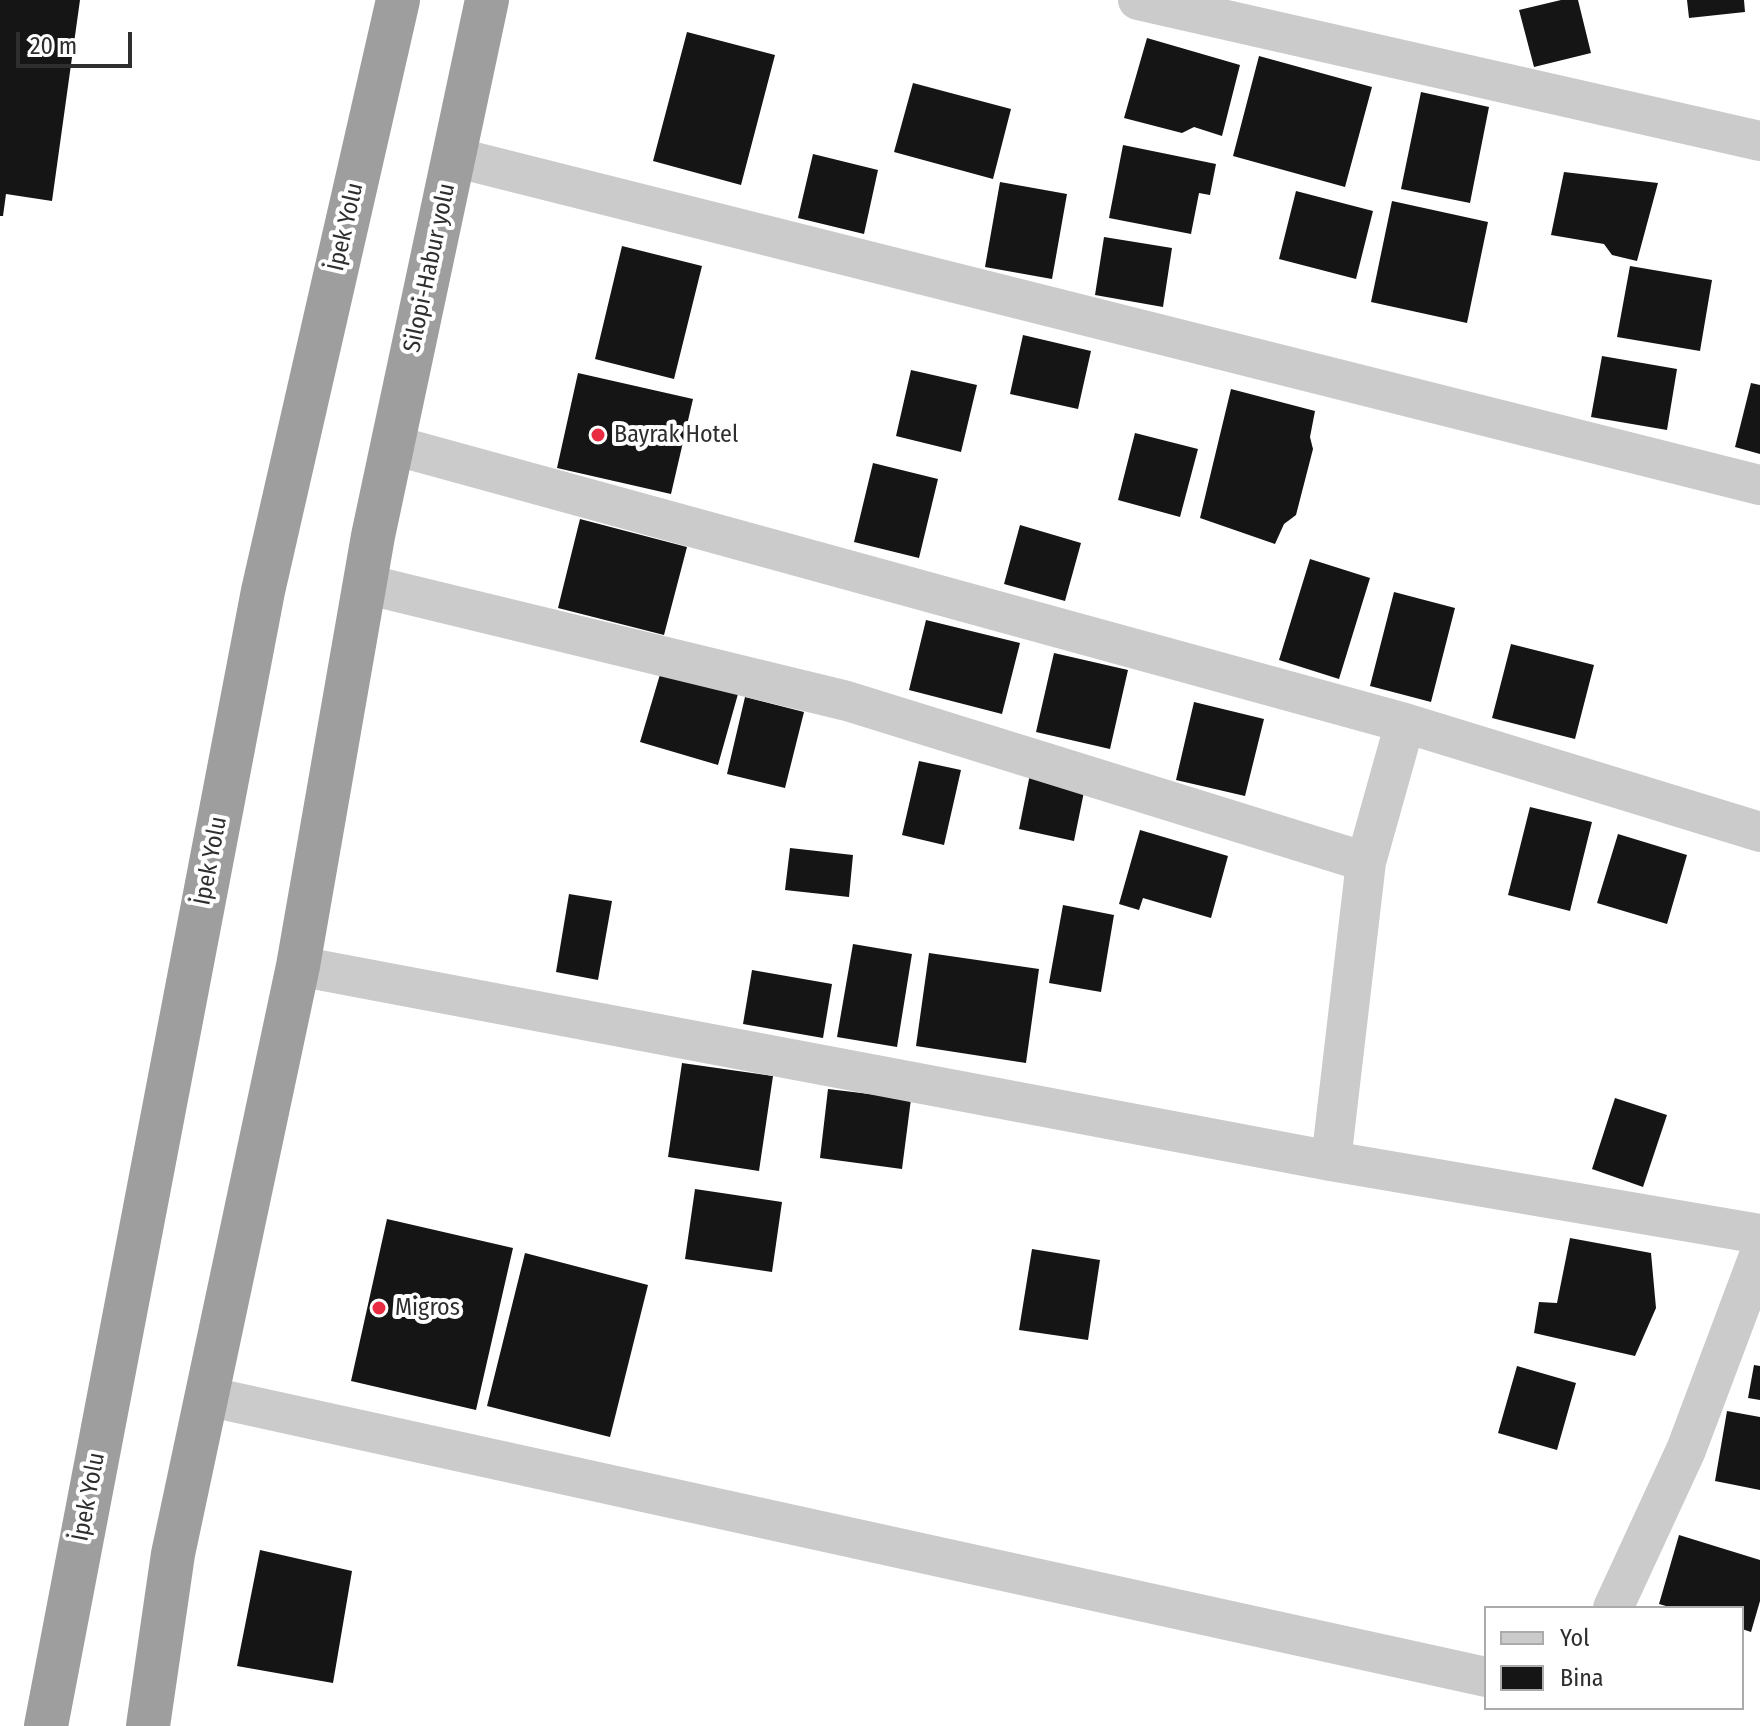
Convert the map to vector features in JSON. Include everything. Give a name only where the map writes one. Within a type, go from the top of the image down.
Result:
[{"type":"highway","name":"İpek Yolu","points":[[46,1726],[263,591],[398,0]]},
{"type":"highway","name":"Silopi-Habur yolu","points":[[148,1726],[173,1554],[298,966],[373,536],[487,0]]},
{"type":"street","points":[[1138,0],[1760,141]]},
{"type":"street","points":[[454,157],[1760,485]]},
{"type":"street","points":[[393,445],[1405,723],[1760,832]]},
{"type":"street","points":[[365,584],[847,701],[1366,862]]},
{"type":"street","points":[[1331,1161],[1366,862],[1405,723]]},
{"type":"street","points":[[298,966],[1331,1161],[1760,1234]]},
{"type":"street","points":[[1614,1606],[1686,1450],[1760,1253]]},
{"type":"street","points":[[206,1396],[1484,1677]]},
{"type":"building","points":[[0,0],[80,0],[52,201],[6,194],[3,216],[0,216]]},
{"type":"building","points":[[1561,0],[1578,0],[1591,53],[1534,67],[1519,10]]},
{"type":"building","points":[[1687,0],[1744,0],[1745,12],[1689,18]]},
{"type":"building","points":[[687,32],[775,55],[741,185],[653,161]]},
{"type":"building","points":[[1147,38],[1240,65],[1222,136],[1194,127],[1182,133],[1124,118]]},
{"type":"building","points":[[1259,56],[1372,87],[1345,187],[1233,156]]},
{"type":"building","points":[[913,83],[1011,109],[993,179],[894,152]]},
{"type":"building","points":[[1421,92],[1489,107],[1470,203],[1401,189]]},
{"type":"building","points":[[1123,145],[1216,164],[1210,195],[1199,193],[1191,234],[1109,218]]},
{"type":"building","points":[[813,154],[878,170],[864,234],[798,218]]},
{"type":"building","points":[[1564,172],[1658,183],[1637,261],[1612,255],[1604,244],[1551,235]]},
{"type":"building","points":[[1000,182],[1067,194],[1052,279],[985,267]]},
{"type":"building","points":[[1296,191],[1373,211],[1356,279],[1279,259]]},
{"type":"building","points":[[1392,201],[1488,222],[1467,323],[1371,302]]},
{"type":"building","points":[[1104,237],[1172,248],[1163,307],[1095,295]]},
{"type":"building","points":[[622,246],[702,266],[674,379],[595,359]]},
{"type":"building","points":[[1630,266],[1712,280],[1700,351],[1617,337]]},
{"type":"building","points":[[1023,335],[1091,351],[1078,409],[1010,394]]},
{"type":"building","points":[[1602,356],[1677,369],[1667,430],[1591,417]]},
{"type":"building","points":[[911,370],[977,385],[961,452],[896,436]]},
{"type":"building","points":[[578,373],[693,399],[671,494],[557,468]]},
{"type":"building","points":[[1751,383],[1760,385],[1760,454],[1735,447]]},
{"type":"building","points":[[1231,389],[1315,411],[1310,437],[1313,449],[1296,515],[1284,524],[1275,544],[1200,518]]},
{"type":"building","points":[[1135,433],[1198,449],[1180,517],[1118,500]]},
{"type":"building","points":[[873,463],[938,479],[919,558],[854,542]]},
{"type":"building","points":[[580,519],[687,547],[664,635],[558,608]]},
{"type":"building","points":[[1020,525],[1081,543],[1065,601],[1004,584]]},
{"type":"building","points":[[1310,559],[1370,578],[1339,679],[1279,660]]},
{"type":"building","points":[[1394,592],[1455,608],[1431,702],[1370,686]]},
{"type":"building","points":[[926,620],[1020,643],[1002,714],[909,690]]},
{"type":"building","points":[[1511,644],[1594,665],[1575,739],[1492,718]]},
{"type":"building","points":[[1054,653],[1128,670],[1110,749],[1036,732]]},
{"type":"building","points":[[661,671],[738,694],[718,765],[640,742]]},
{"type":"building","points":[[745,697],[804,712],[785,788],[727,774]]},
{"type":"building","points":[[1194,702],[1264,719],[1245,796],[1176,780]]},
{"type":"building","points":[[919,761],[961,770],[944,845],[902,835]]},
{"type":"building","points":[[1030,774],[1085,787],[1074,841],[1019,829]]},
{"type":"building","points":[[1530,807],[1592,822],[1570,911],[1508,895]]},
{"type":"building","points":[[1140,830],[1228,856],[1211,918],[1143,898],[1139,910],[1119,904]]},
{"type":"building","points":[[1618,834],[1687,855],[1667,924],[1597,903]]},
{"type":"building","points":[[790,848],[853,855],[849,897],[785,890]]},
{"type":"building","points":[[569,894],[612,901],[598,980],[556,972]]},
{"type":"building","points":[[1063,905],[1114,915],[1101,992],[1049,983]]},
{"type":"building","points":[[853,944],[912,954],[897,1047],[837,1037]]},
{"type":"building","points":[[929,953],[1039,969],[1026,1063],[916,1046]]},
{"type":"building","points":[[752,970],[832,984],[823,1038],[743,1024]]},
{"type":"building","points":[[682,1063],[773,1076],[759,1171],[668,1157]]},
{"type":"building","points":[[828,1089],[911,1099],[902,1169],[820,1158]]},
{"type":"building","points":[[1615,1098],[1667,1115],[1643,1187],[1592,1169]]},
{"type":"building","points":[[695,1189],[782,1202],[772,1272],[685,1259]]},
{"type":"building","points":[[387,1219],[513,1248],[476,1410],[351,1381]]},
{"type":"building","points":[[1570,1238],[1651,1253],[1656,1308],[1635,1356],[1534,1333],[1539,1302],[1557,1303]]},
{"type":"building","points":[[1032,1249],[1100,1260],[1088,1340],[1019,1330]]},
{"type":"building","points":[[525,1253],[648,1285],[610,1437],[487,1406]]},
{"type":"building","points":[[1754,1365],[1760,1366],[1760,1400],[1748,1398]]},
{"type":"building","points":[[1517,1366],[1576,1383],[1557,1450],[1498,1433]]},
{"type":"building","points":[[1727,1411],[1760,1417],[1760,1490],[1715,1481]]},
{"type":"building","points":[[1679,1535],[1760,1560],[1760,1601],[1751,1632],[1744,1630],[1744,1606],[1659,1604]]},
{"type":"building","points":[[260,1550],[352,1571],[333,1683],[237,1666]]},
{"type":"place","name":"Bayrak Hotel","points":[[598,435]]},
{"type":"place","name":"Migros","points":[[379,1308]]}]
